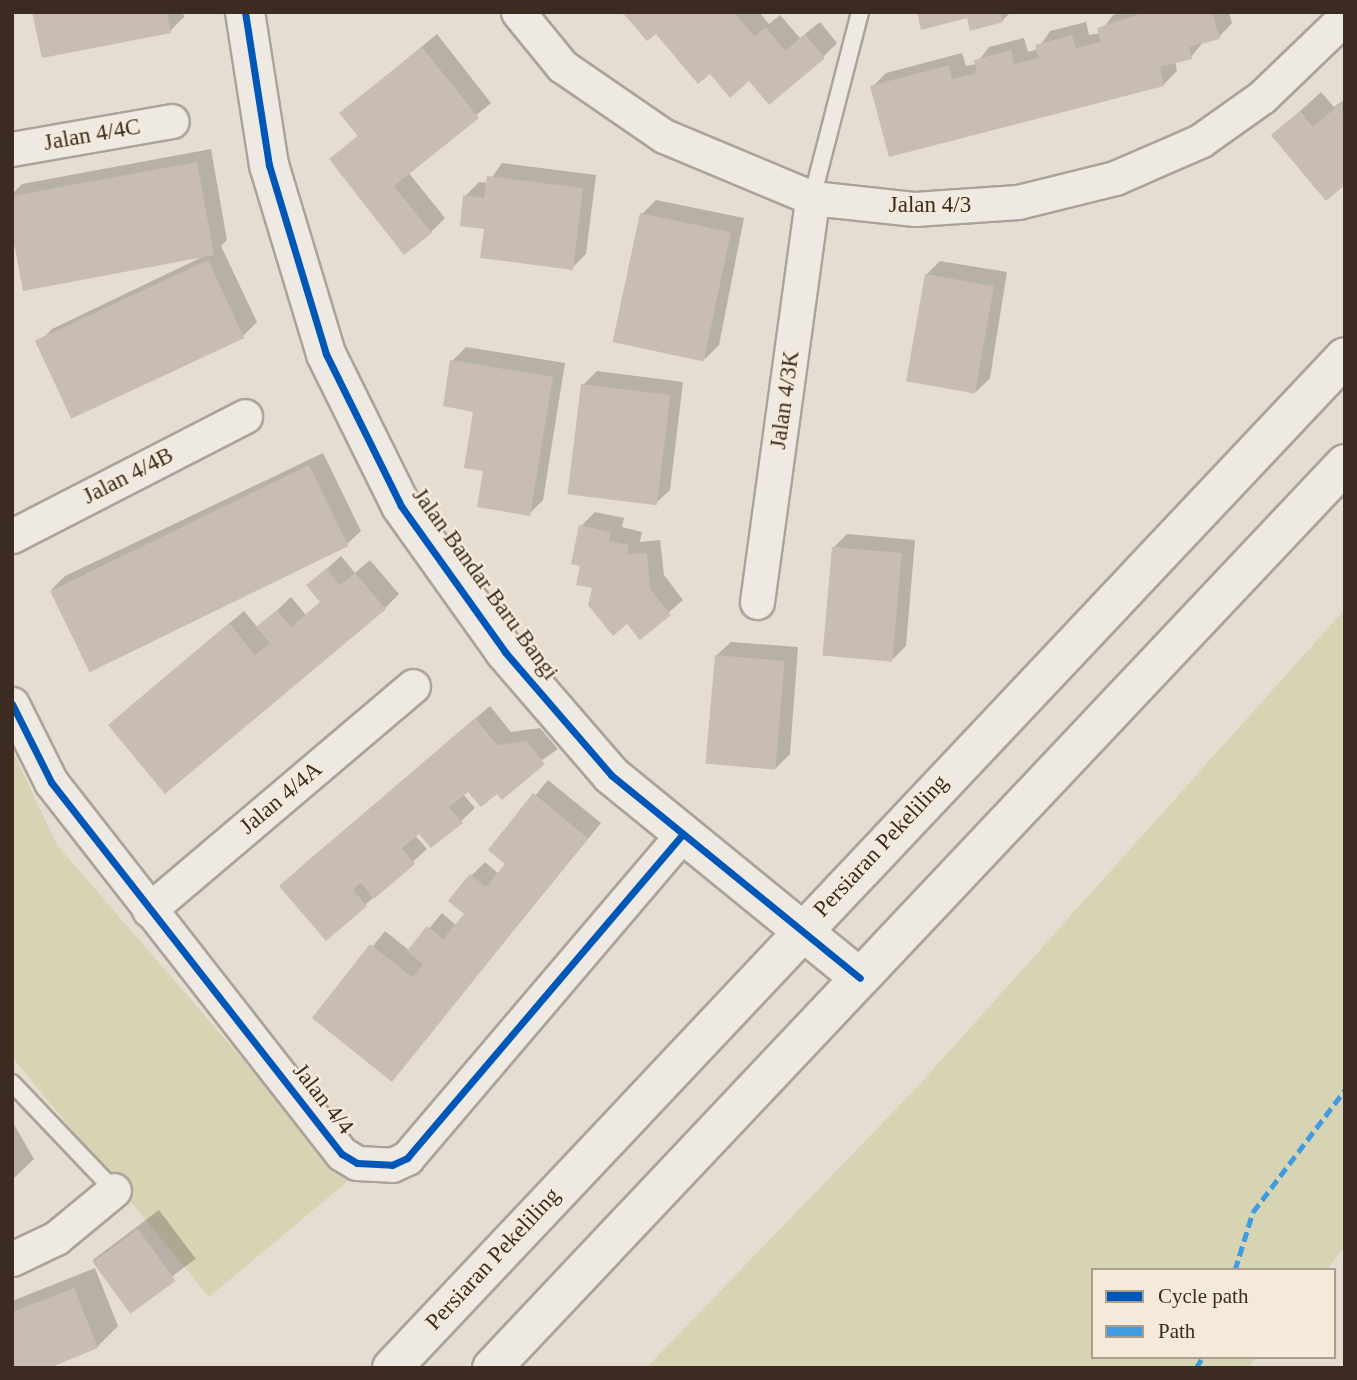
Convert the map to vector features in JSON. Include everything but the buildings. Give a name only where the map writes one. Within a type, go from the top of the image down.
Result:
[{"type":"main road","name":"Jalan Bandar Baru Bangi","points":[[245,12],[269,165],[326,354],[401,506],[523,672],[611,775],[799,933],[860,978]]},
{"type":"main road","name":"Persiaran Pekeliling","points":[[392,1368],[799,933],[1345,357]]},
{"type":"main road","points":[[492,1368],[1345,464]]},
{"type":"street","name":"Jalan 4/3","points":[[518,12],[562,66],[664,135],[812,198],[915,209],[1005,203],[1115,178],[1199,141],[1262,97],[1333,19]]},
{"type":"street","name":"Jalan 4/4C","points":[[12,149],[172,121]]},
{"type":"street","name":"Jalan 4/3K","points":[[757,602],[812,198]]},
{"type":"street","name":"Jalan 4/4B","points":[[12,536],[245,416]]},
{"type":"street","name":"Jalan 4/4A","points":[[149,910],[414,686]]},
{"type":"street","name":"Jalan 4/4","points":[[12,704],[51,782],[342,1154],[357,1163],[392,1165],[407,1158],[681,836]]},
{"type":"street","points":[[12,1259],[66,1231],[114,1190]]},
{"type":"lane","points":[[812,198],[860,12]]},
{"type":"lane","points":[[12,1083],[114,1190]]},
{"type":"shaded area","points":[[1345,609],[1345,1247],[1328,1268],[1091,1268],[1091,1359],[1255,1359],[1248,1368],[646,1368],[920,1084]]},
{"type":"shaded area","points":[[12,749],[57,845],[348,1181],[209,1297],[12,1057]]},
{"type":"marked path","points":[[1236,1268],[1253,1212],[1345,1090]]},
{"type":"marked path","points":[[1196,1368],[1202,1359]]},
{"type":"cycle path","points":[[245,12],[269,165],[326,354],[401,506],[505,652],[611,775],[860,978]]},
{"type":"cycle path","points":[[12,704],[51,782],[342,1154],[357,1163],[392,1165],[407,1158],[681,836]]}]
